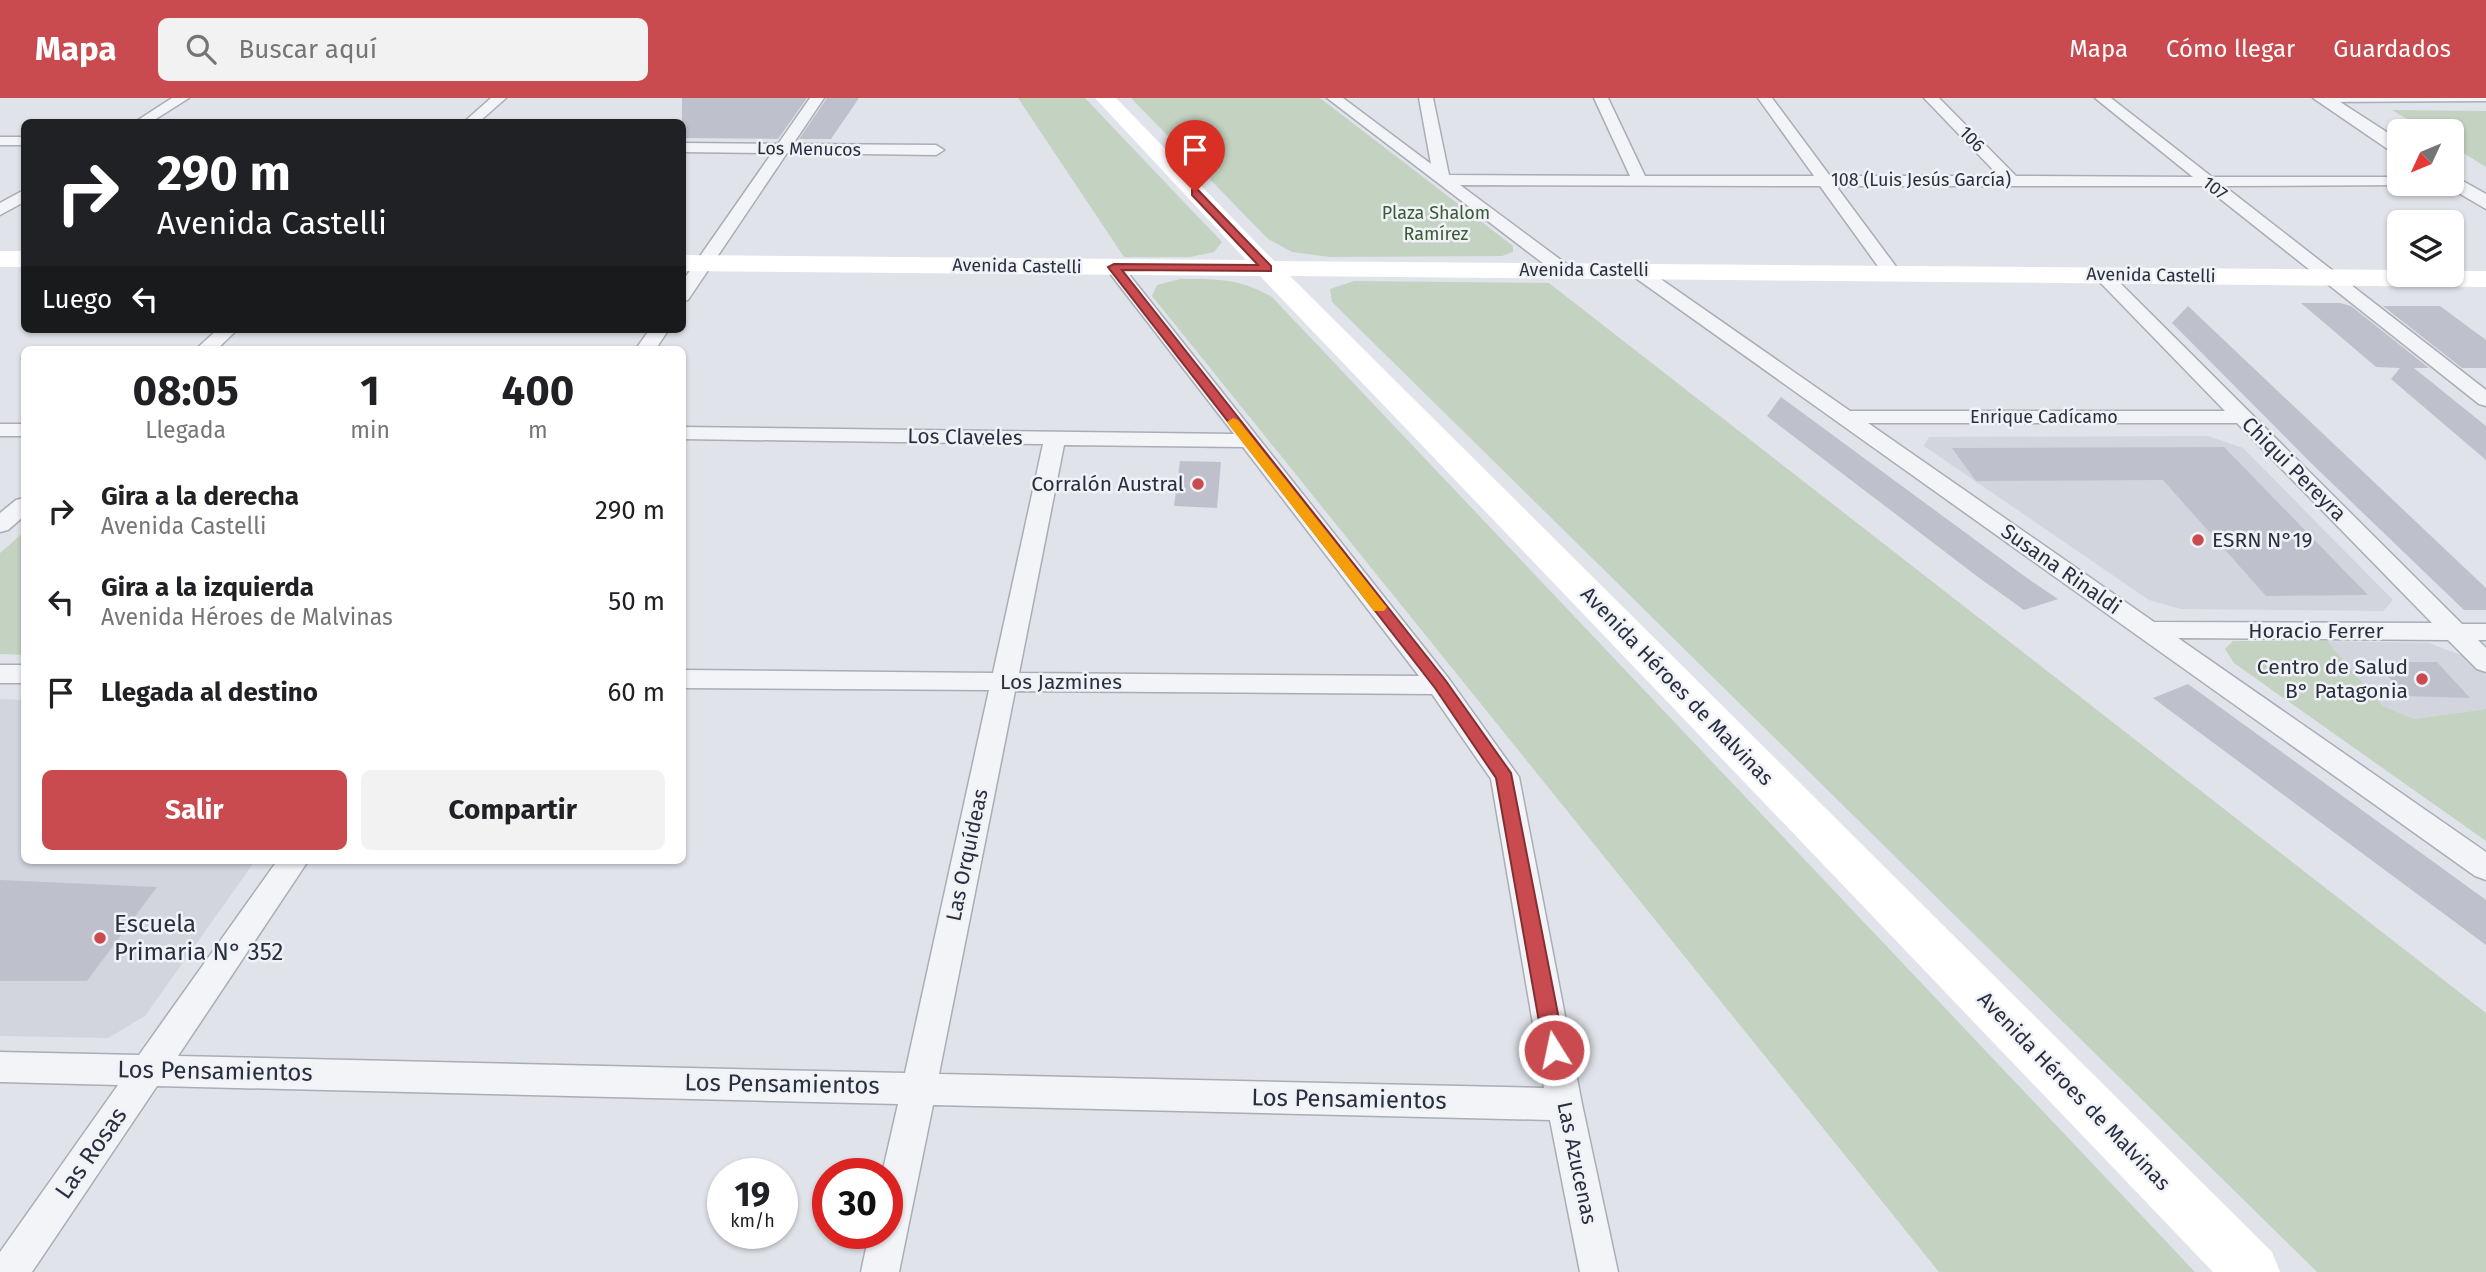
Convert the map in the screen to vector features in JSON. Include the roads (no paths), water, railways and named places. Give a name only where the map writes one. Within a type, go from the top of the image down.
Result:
[{"type":"main road","name":"Avenida Héroes de Malvinas","points":[[1105,98],[1267,268],[2252,1272]]},
{"type":"main road","points":[[0,259],[21,259]]},
{"type":"main road","name":"Avenida Castelli","points":[[694,263],[2486,279]]},
{"type":"street","points":[[147,119],[182,98]]},
{"type":"street","points":[[474,119],[499,98]]},
{"type":"street","points":[[686,285],[694,263],[783,148],[817,98]]},
{"type":"street","points":[[1334,98],[1563,270]]},
{"type":"street","points":[[1426,98],[1442,180]]},
{"type":"street","points":[[1601,98],[1639,179]]},
{"type":"street","points":[[1765,98],[1891,272]]},
{"type":"street","name":"106","points":[[1931,98],[2012,181]]},
{"type":"street","name":"107","points":[[2102,98],[2486,400]]},
{"type":"street","points":[[2323,99],[2387,140]]},
{"type":"street","points":[[0,141],[21,141]]},
{"type":"street","name":"Los Menucos","points":[[686,147],[936,150]]},
{"type":"street","name":"108 (Luis Jesús García)","points":[[1442,180],[2387,182]]},
{"type":"street","points":[[2464,189],[2486,203]]},
{"type":"street","points":[[0,210],[21,197]]},
{"type":"street","name":"Las Azucenas","points":[[1114,267],[1247,441],[1440,685],[1504,777],[1564,1104],[1599,1272]]},
{"type":"street","name":"Susana Rinaldi","points":[[1636,270],[2486,868]]},
{"type":"street","name":"Chiqui Pereyra","points":[[2102,275],[2486,663]]},
{"type":"street","points":[[210,346],[224,333]]},
{"type":"street","name":"Enrique Cadícamo","points":[[1845,417],[2243,417]]},
{"type":"street","points":[[0,430],[21,430]]},
{"type":"street","name":"Los Claveles","points":[[686,433],[1247,441]]},
{"type":"street","name":"Las Orquídeas","points":[[880,1272],[1055,438]]},
{"type":"street","points":[[0,526],[21,508]]},
{"type":"street","name":"Horacio Ferrer","points":[[2147,630],[2486,632]]},
{"type":"street","points":[[0,674],[21,674]]},
{"type":"street","name":"Los Jazmines","points":[[686,679],[1440,685]]},
{"type":"street","name":"Las Rosas","points":[[9,1272],[291,864]]},
{"type":"street","name":"Los Pensamientos","points":[[0,1067],[1564,1104]]},
{"type":"lane","points":[[2323,99],[2486,99]]},
{"type":"place","name":"Corralón Austral","points":[[1198,484]]},
{"type":"place","name":"ESRN N°19","points":[[2198,540]]},
{"type":"place","name":"Centro de Salud B° Patagonia","points":[[2422,679]]},
{"type":"place","name":"Escuela Primaria N° 352","points":[[100,938]]},
{"type":"park label","name":"Plaza Shalom Ramírez","points":[[1436,223]]}]
